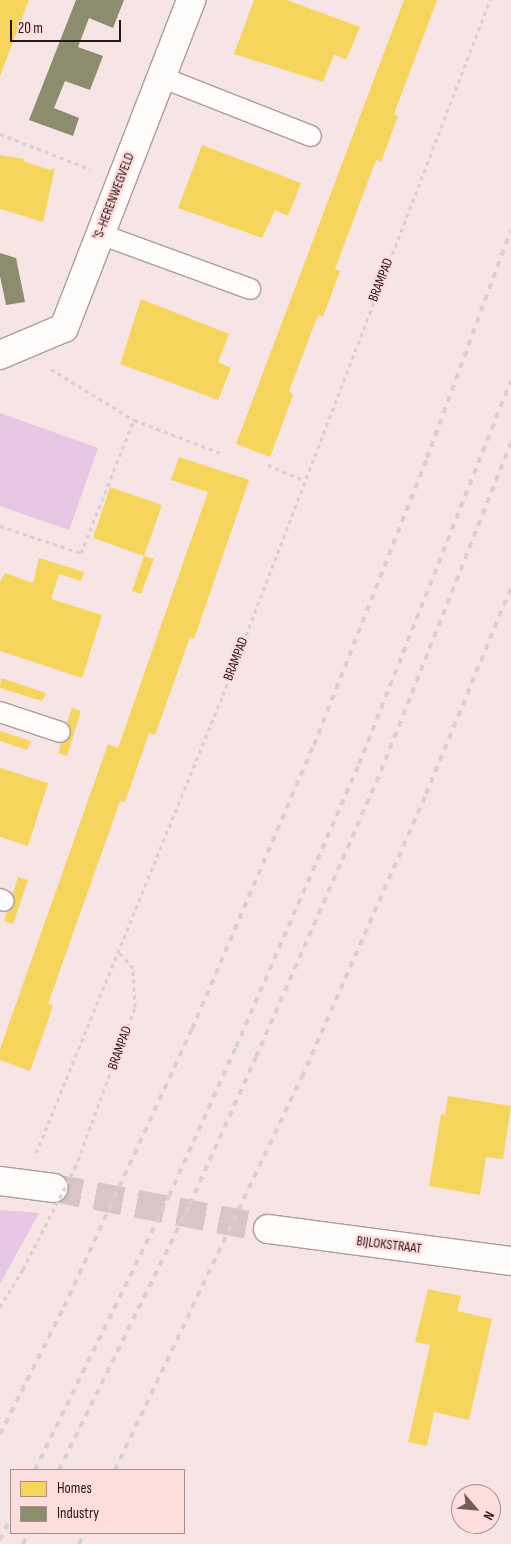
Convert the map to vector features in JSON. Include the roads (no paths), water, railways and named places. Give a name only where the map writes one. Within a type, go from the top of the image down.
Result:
[{"type":"street","name":"'S-HERENWEGVELD","points":[[9,352],[64,328],[191,0]]},
{"type":"street","points":[[0,1181],[54,1188]]},
{"type":"street","name":"BIJLOKSTRAAT","points":[[268,1230],[511,1261]]},
{"type":"lane","points":[[161,77],[311,136]]},
{"type":"lane","points":[[100,234],[250,289]]},
{"type":"lane","points":[[0,712],[60,732]]},
{"type":"tunnel","points":[[54,1188],[268,1229]]},
{"type":"railway","points":[[0,1434],[64,1307],[192,1029],[314,745],[427,458],[511,230]]},
{"type":"railway","points":[[35,1469],[169,1196],[236,1047],[359,764],[511,381]]},
{"type":"railway","points":[[59,1469],[190,1204],[256,1057],[381,771],[511,442]]},
{"type":"railway","points":[[115,1469],[302,1077],[426,794],[511,588]]},
{"type":"railway","points":[[0,1540],[10,1519]]},
{"type":"railway","points":[[23,1544],[28,1534]]},
{"type":"railway","points":[[79,1544],[84,1534]]}]
